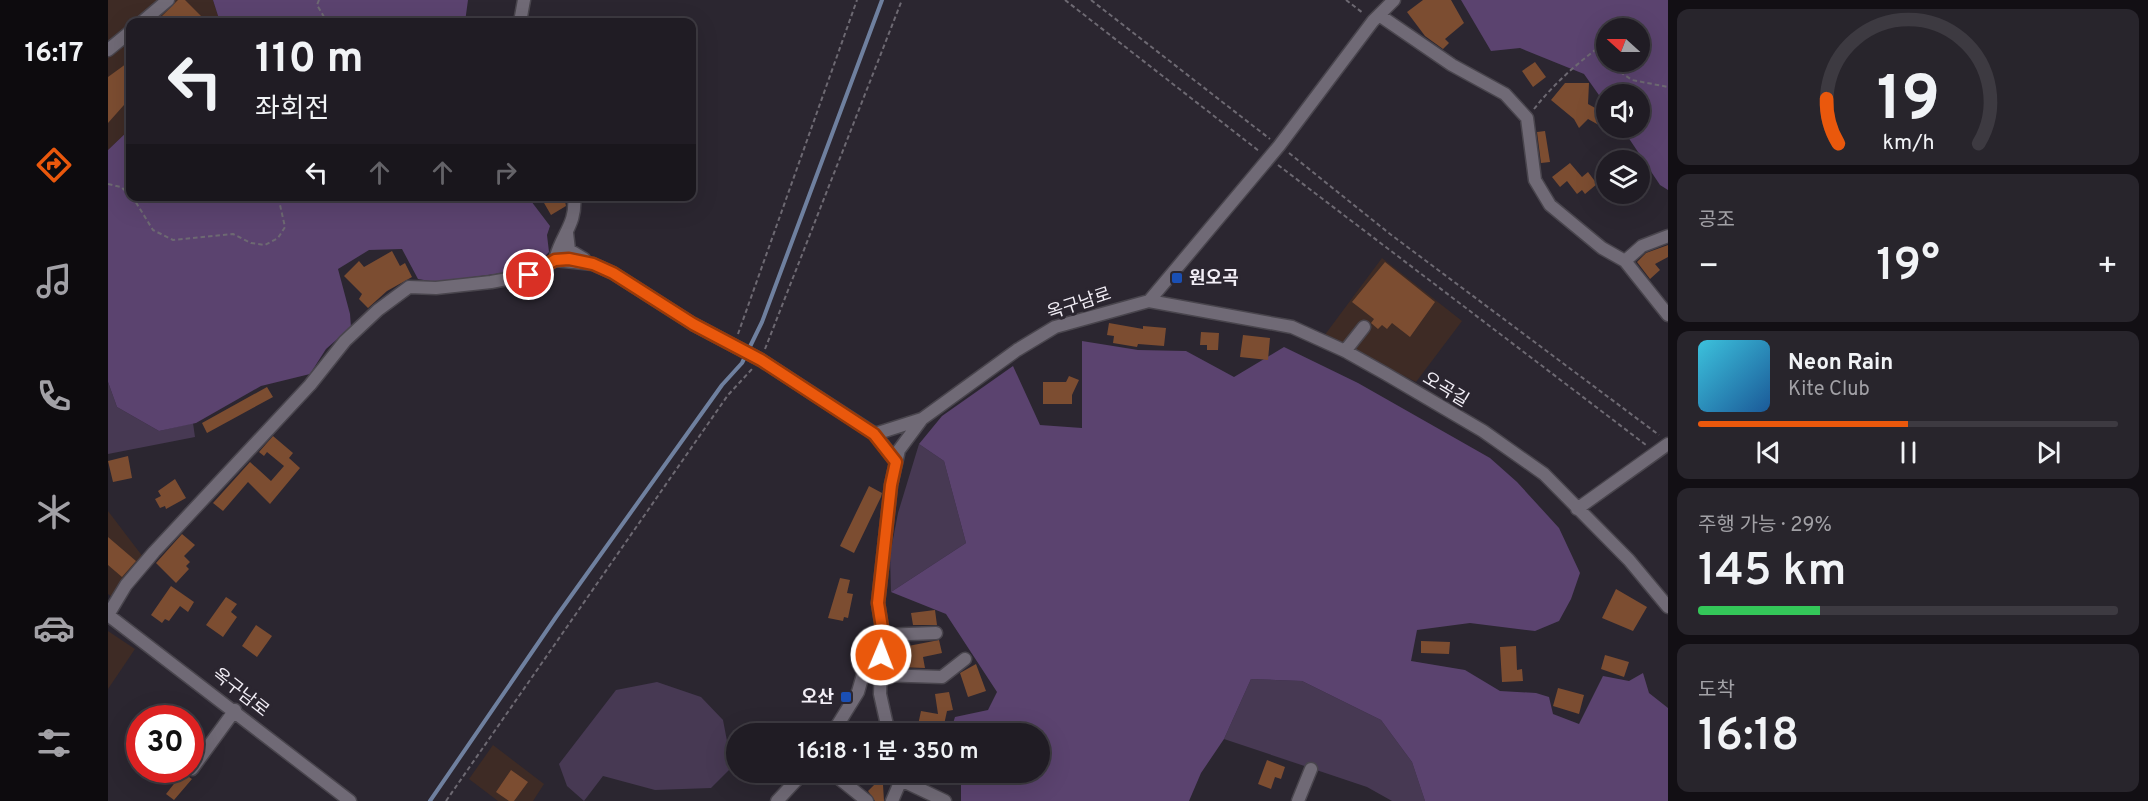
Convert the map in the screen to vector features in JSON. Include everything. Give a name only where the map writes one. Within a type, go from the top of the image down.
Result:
[{"type":"street","points":[[147,18],[168,0]]},
{"type":"street","points":[[521,18],[524,0]]},
{"type":"street","points":[[1149,301],[1279,146],[1376,18],[1394,0]]},
{"type":"street","points":[[1376,18],[1504,94],[1527,118],[1535,180],[1550,205],[1602,248],[1624,261],[1668,315]]},
{"type":"street","points":[[108,50],[126,35]]},
{"type":"street","points":[[555,260],[559,243],[567,233],[575,213],[574,201]]},
{"type":"street","points":[[567,233],[569,250],[613,273],[693,324],[758,358],[874,434],[896,462]]},
{"type":"street","points":[[1624,261],[1642,246],[1668,236]]},
{"type":"street","points":[[108,615],[126,585],[154,552],[309,385],[345,341],[378,310],[409,287],[436,288],[529,275],[555,260],[593,264]]},
{"type":"street","name":"오곡길","points":[[1149,301],[1292,327],[1345,351],[1483,432],[1544,474],[1629,560],[1668,608]]},
{"type":"street","name":"옥구남로","points":[[887,723],[880,694],[882,631],[878,603],[891,485],[899,450],[922,419],[1017,350],[1054,327],[1149,301]]},
{"type":"street","points":[[1345,351],[1364,327]]},
{"type":"street","points":[[874,434],[922,419]]},
{"type":"street","points":[[1578,509],[1656,453],[1663,440]]},
{"type":"street","name":"옥구남로","points":[[108,615],[235,710],[350,801]]},
{"type":"street","points":[[839,723],[858,692],[868,657],[882,631],[936,633]]},
{"type":"street","points":[[880,675],[942,676],[965,659]]},
{"type":"street","points":[[204,753],[235,710]]},
{"type":"street","points":[[1298,801],[1311,769]]},
{"type":"street","points":[[777,801],[794,783]]},
{"type":"street","points":[[845,783],[867,801]]},
{"type":"street","points":[[892,801],[898,783]]},
{"type":"street","points":[[913,783],[945,801]]},
{"type":"path","points":[[319,0],[317,5],[325,18]]},
{"type":"path","points":[[737,348],[857,0]]},
{"type":"path","points":[[446,801],[728,395],[758,358],[902,0]]},
{"type":"path","points":[[1065,0],[1656,453]]},
{"type":"path","points":[[1091,0],[1390,234],[1663,440]]},
{"type":"path","points":[[1346,0],[1376,18]]},
{"type":"path","points":[[1527,118],[1565,74],[1596,50]]},
{"type":"path","points":[[1620,72],[1632,80],[1668,87]]},
{"type":"path","points":[[108,184],[121,187],[126,192]]},
{"type":"path","points":[[134,201],[153,230],[173,240],[233,234],[251,243],[266,244],[278,238],[285,226],[279,201]]},
{"type":"shaded area","points":[[108,0],[213,0],[219,18],[126,18],[126,133],[108,150]]},
{"type":"shaded area","points":[[213,0],[468,0],[466,18],[219,18]]},
{"type":"shaded area","points":[[1461,0],[1668,0],[1668,190],[1660,185],[1650,170],[1650,150],[1637,150],[1629,138],[1650,138],[1650,84],[1596,84],[1596,91],[1584,74],[1520,48],[1491,51]]},
{"type":"shaded area","points":[[126,133],[126,201],[531,201],[550,226],[547,235],[549,252],[533,269],[436,282],[418,279],[402,249],[369,250],[338,269],[350,314],[351,327],[326,349],[310,374],[261,386],[196,423],[159,431],[117,407],[108,382],[108,150]]},
{"type":"shaded area","points":[[1382,258],[1462,321],[1416,382],[1324,336]]},
{"type":"shaded area","points":[[1082,341],[1138,350],[1186,351],[1234,377],[1284,347],[1358,383],[1490,458],[1517,482],[1559,528],[1580,573],[1571,599],[1559,621],[1535,631],[1470,623],[1417,630],[1411,661],[1465,670],[1500,691],[1536,693],[1549,697],[1553,714],[1579,724],[1603,676],[1629,681],[1643,673],[1649,693],[1668,708],[1668,801],[1425,801],[1412,762],[1381,720],[1302,681],[1251,679],[1224,739],[1201,773],[1189,801],[961,801],[961,783],[1050,783],[1050,723],[953,723],[955,717],[988,710],[997,692],[946,614],[891,592],[966,543],[944,461],[919,444],[942,416],[1013,366],[1040,425],[1082,428]]},
{"type":"shaded area","points":[[108,382],[117,407],[159,431],[193,423],[195,437],[108,454]]},
{"type":"shaded area","points":[[919,444],[944,461],[966,543],[891,592],[890,555],[898,513]]},
{"type":"shaded area","points":[[108,511],[143,557],[112,597],[108,594]]},
{"type":"shaded area","points":[[108,631],[135,649],[108,689]]},
{"type":"shaded area","points":[[1251,679],[1302,681],[1381,720],[1412,762],[1425,801],[1392,801],[1367,787],[1224,739]]},
{"type":"shaded area","points":[[657,682],[701,697],[723,720],[726,736],[726,773],[711,788],[655,790],[603,776],[584,801],[567,786],[559,764],[616,690]]},
{"type":"shaded area","points":[[493,745],[544,784],[533,801],[498,801],[469,779]]},
{"type":"building","points":[[178,0],[185,0],[203,18],[160,18]]},
{"type":"building","points":[[1423,0],[1451,0],[1464,23],[1445,39],[1449,43],[1443,49],[1425,36],[1407,12]]},
{"type":"building","points":[[1535,62],[1546,77],[1533,87],[1522,71]]},
{"type":"building","points":[[126,64],[126,107],[124,105],[108,123],[108,77]]},
{"type":"building","points":[[1565,83],[1589,83],[1588,104],[1596,108],[1596,123],[1588,119],[1579,128],[1574,119],[1551,100]]},
{"type":"building","points":[[1545,131],[1550,162],[1541,163],[1537,132]]},
{"type":"building","points":[[1570,163],[1582,177],[1588,172],[1596,185],[1585,194],[1582,190],[1577,194],[1567,181],[1560,187],[1552,177]]},
{"type":"building","points":[[543,201],[565,201],[566,206],[551,215]]},
{"type":"building","points":[[1668,245],[1668,257],[1655,264],[1660,270],[1650,279],[1637,262],[1646,253]]},
{"type":"building","points":[[392,251],[400,266],[405,263],[412,277],[387,291],[368,308],[359,299],[362,294],[344,276],[359,261],[364,267]]},
{"type":"building","points":[[1385,262],[1435,302],[1410,337],[1392,323],[1387,329],[1382,325],[1378,329],[1371,323],[1374,319],[1352,302]]},
{"type":"building","points":[[1109,323],[1143,329],[1143,326],[1166,328],[1164,346],[1138,344],[1137,347],[1113,343],[1114,336],[1107,335]]},
{"type":"building","points":[[1201,332],[1219,333],[1218,350],[1207,350],[1207,345],[1200,345]]},
{"type":"building","points":[[1243,335],[1270,338],[1268,360],[1240,357]]},
{"type":"building","points":[[1069,376],[1079,380],[1072,395],[1072,404],[1043,404],[1043,382],[1066,382]]},
{"type":"building","points":[[267,387],[273,397],[207,433],[202,423]]},
{"type":"building","points":[[273,436],[293,453],[289,458],[300,468],[270,504],[248,482],[223,511],[213,503],[250,462],[271,481],[284,466],[267,452],[264,456],[259,452]]},
{"type":"building","points":[[128,456],[132,478],[113,482],[108,461]]},
{"type":"building","points":[[175,479],[186,498],[166,509],[165,506],[160,508],[155,499],[161,496],[158,491]]},
{"type":"building","points":[[869,486],[882,493],[854,553],[840,546]]},
{"type":"building","points":[[182,534],[195,545],[184,556],[190,562],[186,566],[189,569],[176,583],[156,563]]},
{"type":"building","points":[[108,537],[136,561],[122,577],[108,565]]},
{"type":"building","points":[[840,578],[850,580],[847,593],[853,594],[848,618],[844,617],[843,621],[828,618]]},
{"type":"building","points":[[171,586],[194,602],[188,612],[180,606],[169,621],[165,619],[162,623],[151,615]]},
{"type":"building","points":[[1616,589],[1647,607],[1633,631],[1602,618]]},
{"type":"building","points":[[226,597],[237,604],[231,612],[237,617],[223,637],[206,625]]},
{"type":"building","points":[[935,610],[937,625],[913,625],[911,613]]},
{"type":"building","points":[[256,625],[272,636],[257,657],[242,646]]},
{"type":"building","points":[[939,640],[942,653],[923,657],[925,668],[897,667],[897,664],[901,663],[898,648]]},
{"type":"building","points":[[1421,641],[1450,642],[1449,654],[1421,653]]},
{"type":"building","points":[[1516,646],[1517,670],[1522,669],[1523,681],[1502,682],[1500,647]]},
{"type":"building","points":[[1605,655],[1629,662],[1624,677],[1601,669]]},
{"type":"building","points":[[976,664],[986,691],[968,697],[960,673]]},
{"type":"building","points":[[1558,688],[1584,695],[1579,714],[1553,706]]},
{"type":"building","points":[[949,692],[953,710],[947,711],[944,723],[918,723],[921,711],[938,714],[935,694]]},
{"type":"building","points":[[1267,760],[1285,767],[1281,779],[1275,777],[1271,789],[1258,784]]},
{"type":"building","points":[[511,770],[528,782],[514,801],[509,801],[496,792]]},
{"type":"building","points":[[175,783],[189,783],[174,800],[166,794]]},
{"type":"building","points":[[876,783],[880,783],[883,785],[884,801],[875,801],[868,791]]},
{"type":"waterway","points":[[430,801],[556,617],[722,385],[742,363],[762,322],[882,0]]},
{"type":"place","name":"원오곡","points":[[1177,278]]},
{"type":"place","name":"오산","points":[[846,697]]},
{"type":"route","points":[[529,275],[555,260],[569,259],[593,264],[613,273],[693,324],[761,360],[874,434],[896,462],[891,485],[878,603],[882,628],[881,655]]}]
